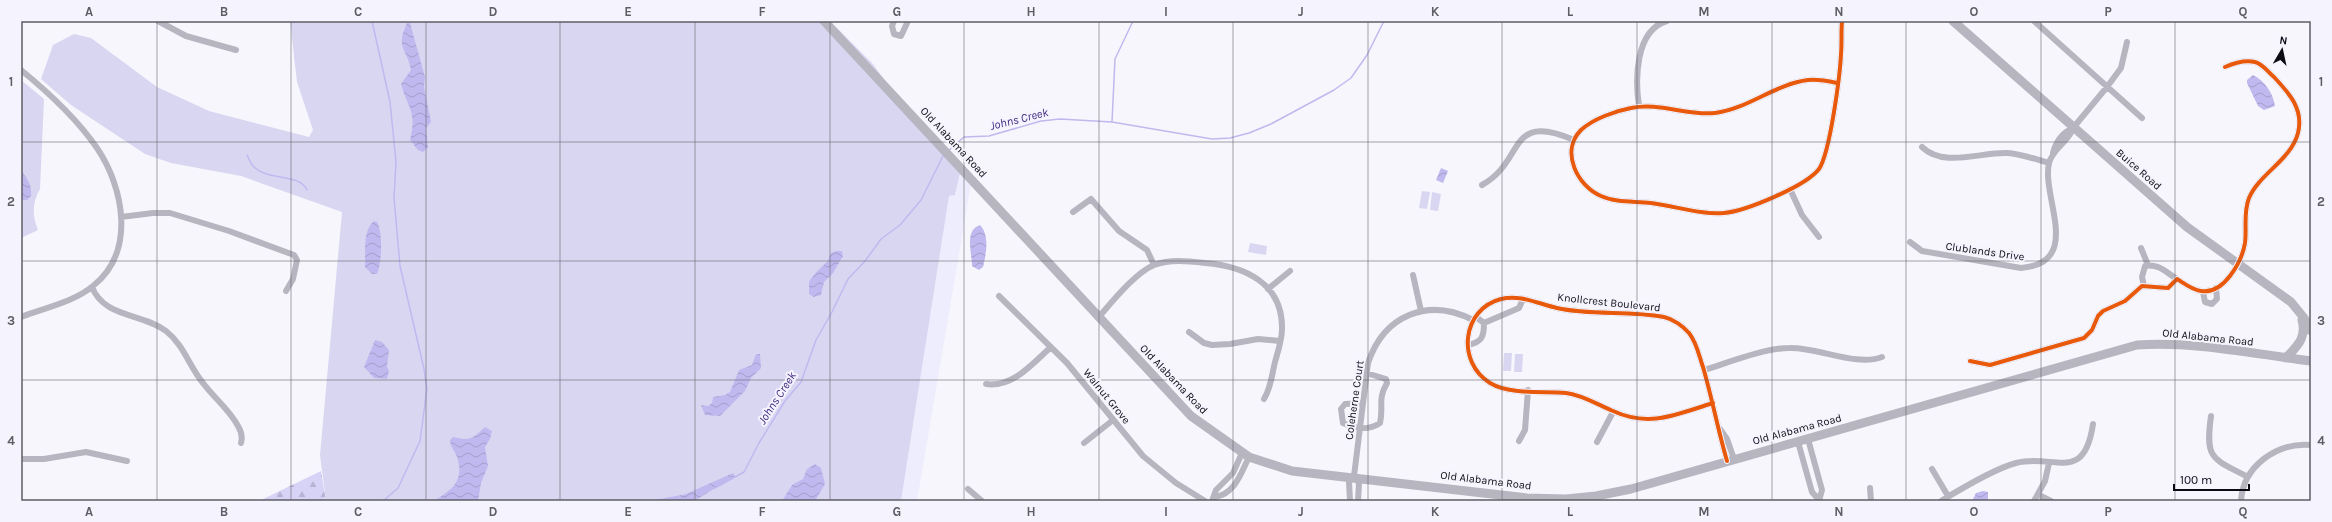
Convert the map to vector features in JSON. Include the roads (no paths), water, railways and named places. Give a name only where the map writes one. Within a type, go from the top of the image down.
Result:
[{"type":"main road","name":"Buice Road","points":[[1953,21],[2187,227],[2282,295],[2300,313],[2311,331]]},
{"type":"main road","name":"Old Alabama Road","points":[[827,22],[959,164],[1098,318],[1190,416],[1246,455],[1292,470],[1354,476],[1527,498],[1566,499],[1596,496],[1631,489],[2137,345],[2189,346],[2311,361]]},
{"type":"main road","points":[[2286,358],[2302,338],[2304,332],[2300,313]]},
{"type":"street","points":[[158,21],[186,36],[236,50]]},
{"type":"street","points":[[894,21],[892,26],[894,34],[901,36],[908,21]]},
{"type":"street","points":[[1639,106],[1637,78],[1642,47],[1651,30],[1667,21]]},
{"type":"street","points":[[1837,82],[1816,80],[1801,82],[1738,107],[1715,113],[1698,113],[1639,106],[1620,111],[1592,123],[1580,131],[1574,140],[1572,158],[1577,174],[1591,190],[1608,199],[1723,213],[1738,210],[1790,189],[1811,178],[1823,161],[1837,82],[1841,54],[1842,21]]},
{"type":"street","points":[[2034,21],[2142,118]]},
{"type":"street","name":"Clublands Drive","points":[[1910,242],[1922,251],[1971,260],[2021,268],[2040,264],[2051,253],[2056,239],[2049,175],[2053,153],[2071,134],[2073,128],[2108,87],[2121,68],[2127,42]]},
{"type":"street","points":[[2148,265],[2159,266],[2177,280],[2193,289],[2203,292],[2216,288],[2222,284],[2239,263],[2245,242],[2244,220],[2250,196],[2294,144],[2298,131],[2299,117],[2290,94],[2260,64],[2251,62],[2225,67]]},
{"type":"street","points":[[21,70],[81,129],[96,147],[112,177],[121,217],[121,239],[116,255],[105,274],[92,287],[77,296],[21,317]]},
{"type":"street","points":[[1482,184],[1500,172],[1519,141],[1527,134],[1546,131],[1574,140]]},
{"type":"street","points":[[1922,147],[1932,154],[1948,158],[2007,153],[2050,163]]},
{"type":"street","points":[[1790,189],[1802,214],[1819,237]]},
{"type":"street","points":[[1073,212],[1091,199],[1119,230],[1147,250],[1154,265]]},
{"type":"street","points":[[121,217],[152,213],[170,214],[229,231],[296,257],[293,279],[286,291]]},
{"type":"street","points":[[2141,248],[2148,265]]},
{"type":"street","points":[[1098,318],[1143,272],[1154,265],[1179,260],[1228,265],[1254,276],[1268,289],[1280,314],[1282,329],[1269,390],[1264,399]]},
{"type":"street","points":[[2144,286],[2143,271],[2148,265]]},
{"type":"street","points":[[1268,289],[1290,271]]},
{"type":"street","points":[[1413,275],[1421,311]]},
{"type":"street","points":[[1970,361],[1990,365],[2084,338],[2092,330],[2098,316],[2103,311],[2125,301],[2144,286],[2168,288],[2177,280]]},
{"type":"street","points":[[92,287],[98,297],[108,307],[154,324],[175,339],[202,383],[238,425],[242,434],[241,443]]},
{"type":"street","points":[[2203,292],[2205,302],[2212,304],[2218,299],[2216,288]]},
{"type":"street","name":"Walnut Grove","points":[[999,296],[1051,347],[1086,385],[1135,447],[1155,466],[1205,501]]},
{"type":"street","name":"Knollcrest Boulevard","points":[[1474,318],[1490,303],[1501,299],[1523,299],[1569,311],[1668,319],[1679,324],[1690,333],[1697,347],[1720,429],[1727,439],[1730,460]]},
{"type":"street","points":[[1468,345],[1478,343],[1484,336],[1484,323],[1519,308],[1523,299]]},
{"type":"street","name":"Coleherne Court","points":[[1354,476],[1366,373],[1371,354],[1384,332],[1400,320],[1421,311],[1448,310],[1474,318],[1484,323]]},
{"type":"street","points":[[1474,318],[1469,330],[1468,345],[1474,368],[1486,380],[1499,387],[1575,394],[1613,412],[1633,419],[1648,420],[1674,416],[1713,403]]},
{"type":"street","points":[[1189,332],[1212,345],[1230,344],[1258,339],[1280,340]]},
{"type":"street","points":[[986,384],[1000,384],[1022,374],[1051,347]]},
{"type":"street","points":[[1704,370],[1786,348],[1812,349],[1865,360],[1882,357]]},
{"type":"street","points":[[1363,403],[1346,404],[1341,409],[1343,423],[1360,429],[1373,427],[1380,423],[1382,416],[1380,394],[1387,383],[1386,379],[1366,373]]},
{"type":"street","points":[[1519,440],[1525,430],[1528,390]]},
{"type":"street","points":[[1597,442],[1613,412]]},
{"type":"street","points":[[2211,416],[2208,441],[2212,454],[2221,464],[2248,477]]},
{"type":"street","points":[[1084,443],[1113,420]]},
{"type":"street","points":[[1941,501],[2008,466],[2027,462],[2069,463],[2083,453],[2088,445],[2093,424]]},
{"type":"street","points":[[1808,439],[1822,490],[1818,501]]},
{"type":"street","points":[[1798,442],[1812,492],[1818,501]]},
{"type":"street","points":[[2241,501],[2248,477],[2259,463],[2274,452],[2291,446],[2311,445]]},
{"type":"street","points":[[21,459],[44,459],[86,452],[127,461]]},
{"type":"street","points":[[1213,499],[1224,495],[1233,487],[1246,455]]},
{"type":"street","points":[[1213,499],[1216,490],[1233,473],[1246,455]]},
{"type":"street","points":[[2034,501],[2039,495],[2045,481],[2049,463]]},
{"type":"street","points":[[1932,469],[1948,496]]},
{"type":"street","points":[[1354,476],[1359,483],[1358,499],[1350,500],[1349,482],[1354,476]]},
{"type":"street","points":[[1870,488],[1871,501]]},
{"type":"street","points":[[968,489],[982,501]]},
{"type":"street","points":[[2039,495],[2051,501]]},
{"type":"water","points":[[407,23],[410,23],[425,77],[424,87],[431,122],[426,128],[428,147],[423,152],[418,150],[410,140],[413,123],[412,116],[401,84],[411,70],[402,43],[402,38]]},
{"type":"water","points":[[2253,75],[2268,88],[2275,106],[2264,110],[2258,106],[2247,83],[2247,80]]},
{"type":"water","points":[[1441,168],[1448,171],[1443,183],[1436,180]]},
{"type":"water","points":[[21,171],[28,180],[31,189],[31,196],[27,200],[21,200]]},
{"type":"water","points":[[374,221],[377,222],[379,227],[381,240],[380,263],[377,274],[372,274],[365,267],[366,236],[370,225]]},
{"type":"water","points":[[980,225],[985,234],[986,245],[983,267],[979,270],[972,266],[970,237],[975,228]]},
{"type":"water","points":[[842,251],[843,256],[833,273],[824,282],[821,295],[814,297],[809,294],[809,282],[817,271],[828,261],[831,253]]},
{"type":"water","points":[[375,340],[382,342],[389,350],[387,367],[389,371],[387,379],[374,378],[364,367]]},
{"type":"water","points":[[756,354],[760,354],[761,368],[751,378],[745,391],[720,416],[705,415],[701,405],[708,406],[712,403],[713,397],[725,395],[730,392],[739,370],[752,365]]},
{"type":"water","points":[[485,427],[492,431],[490,439],[485,447],[488,466],[481,483],[478,501],[434,501],[451,489],[458,479],[459,466],[450,440],[453,437],[464,439],[471,438]]},
{"type":"water","points":[[815,464],[821,468],[825,484],[815,501],[782,501],[792,485],[803,479],[807,469]]},
{"type":"water","points":[[733,473],[735,476],[694,501],[650,501],[686,494]]},
{"type":"water","points":[[1983,491],[1988,492],[1988,501],[1972,501],[1976,493]]},
{"type":"waterway","points":[[372,21],[390,102],[396,162],[394,198],[400,266],[424,369],[427,389],[420,441],[398,488],[383,501]]},
{"type":"waterway","points":[[1112,122],[1115,59],[1133,21]]},
{"type":"waterway","name":"Johns Creek","points":[[948,151],[964,137],[989,136],[1041,121],[1060,119],[1112,122],[1212,139],[1230,138],[1249,133],[1271,124],[1334,90],[1351,78],[1367,55],[1384,21]]},
{"type":"waterway","name":"Johns Creek","points":[[715,488],[744,472],[759,443],[785,401],[801,382],[816,340],[848,279],[865,261],[881,239],[900,225],[921,200],[944,154]]},
{"type":"waterway","points":[[247,155],[252,165],[259,171],[297,181],[307,190]]}]
